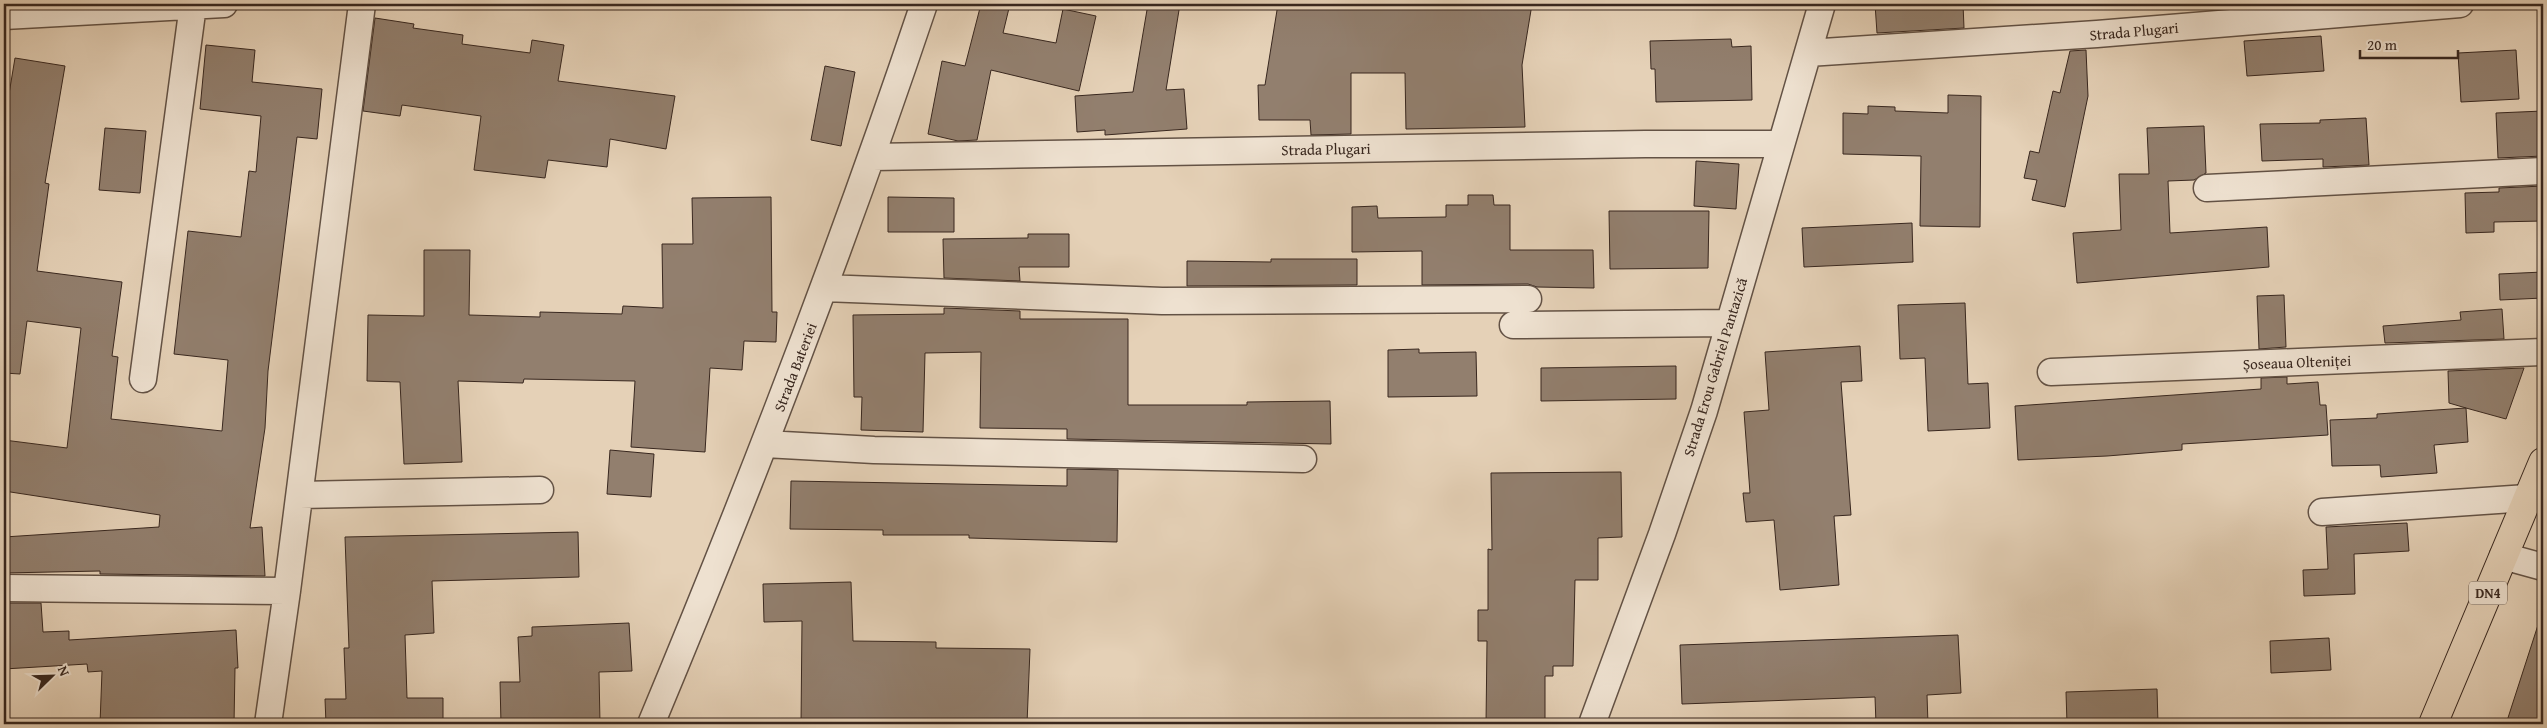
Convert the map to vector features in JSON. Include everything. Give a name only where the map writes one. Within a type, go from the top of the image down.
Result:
[{"type":"main road","name":"DN4","points":[[2433,724],[2543,462]]},
{"type":"street","points":[[4,16],[224,4]]},
{"type":"street","points":[[268,724],[300,495],[362,4]]},
{"type":"street","name":"Strada Bateriei","points":[[651,724],[765,444],[873,157],[924,4]]},
{"type":"street","name":"Strada Erou Gabriel Pantazică","points":[[1592,724],[1698,430],[1822,4]]},
{"type":"street","name":"Strada Plugari","points":[[1808,53],[2097,34],[2460,4]]},
{"type":"street","points":[[143,379],[193,6]]},
{"type":"street","name":"Strada Plugari","points":[[873,157],[1645,144],[1780,144]]},
{"type":"street","points":[[2207,188],[2543,171]]},
{"type":"street","points":[[824,288],[1162,301],[1528,299]]},
{"type":"street","points":[[1513,325],[1729,323]]},
{"type":"street","name":"Șoseaua Olteniței","points":[[2052,372],[2543,352]]},
{"type":"street","points":[[765,444],[874,450],[1303,459]]},
{"type":"street","points":[[300,495],[540,490]]},
{"type":"street","points":[[2322,512],[2528,498]]},
{"type":"street","points":[[2503,556],[2543,567]]},
{"type":"street","points":[[4,588],[287,591]]},
{"type":"building","points":[[981,4],[1010,4],[1003,33],[1056,43],[1063,9],[1096,16],[1079,91],[991,70],[977,140],[958,141],[928,134],[942,61],[965,66]]},
{"type":"building","points":[[1148,4],[1180,4],[1166,90],[1184,89],[1187,129],[1105,135],[1105,130],[1077,132],[1075,96],[1133,92]]},
{"type":"building","points":[[1278,4],[1532,4],[1522,65],[1525,127],[1406,129],[1405,73],[1351,73],[1351,134],[1311,135],[1310,120],[1259,120],[1258,85],[1265,85]]},
{"type":"building","points":[[1875,4],[1963,4],[1964,28],[1877,33]]},
{"type":"building","points":[[375,18],[414,24],[413,28],[463,35],[462,44],[530,53],[532,40],[564,45],[558,81],[675,96],[666,149],[610,139],[607,167],[548,160],[545,178],[474,170],[481,116],[402,105],[400,116],[363,111]]},
{"type":"building","points":[[2321,36],[2324,71],[2247,76],[2244,41]]},
{"type":"building","points":[[1731,39],[1732,47],[1751,46],[1752,100],[1656,102],[1655,69],[1651,69],[1650,41]]},
{"type":"building","points":[[206,45],[255,50],[252,82],[322,89],[317,139],[297,137],[268,371],[265,428],[250,528],[262,527],[265,576],[100,574],[100,571],[4,573],[4,537],[159,527],[160,515],[4,491],[4,440],[67,448],[81,328],[27,321],[20,374],[4,373],[4,124],[15,58],[65,66],[45,183],[49,184],[37,271],[122,282],[112,356],[118,357],[111,419],[222,431],[228,360],[174,354],[188,231],[241,237],[249,171],[256,172],[261,116],[200,109]]},
{"type":"building","points":[[2086,50],[2088,96],[2065,207],[2032,200],[2037,180],[2024,178],[2030,151],[2039,153],[2053,91],[2060,93],[2070,51]]},
{"type":"building","points":[[2516,50],[2519,99],[2461,102],[2458,53]]},
{"type":"building","points":[[825,66],[855,72],[841,146],[811,140]]},
{"type":"building","points":[[1948,95],[1981,96],[1980,227],[1920,226],[1921,156],[1843,154],[1843,113],[1868,114],[1868,106],[1895,107],[1895,111],[1948,113]]},
{"type":"building","points":[[2543,111],[2543,156],[2498,158],[2496,113]]},
{"type":"building","points":[[2366,118],[2369,165],[2323,167],[2323,159],[2262,161],[2260,124],[2320,123],[2320,120]]},
{"type":"building","points":[[2204,126],[2206,173],[2194,180],[2168,181],[2170,233],[2267,227],[2269,267],[2077,283],[2073,233],[2121,230],[2119,174],[2149,174],[2147,128]]},
{"type":"building","points":[[105,128],[146,131],[140,193],[99,190]]},
{"type":"building","points":[[1696,161],[1739,164],[1736,209],[1694,206]]},
{"type":"building","points":[[2543,186],[2543,221],[2494,222],[2494,232],[2466,233],[2465,193],[2499,192],[2499,188]]},
{"type":"building","points":[[1468,195],[1493,195],[1494,205],[1510,205],[1510,250],[1593,250],[1594,288],[1537,287],[1528,284],[1422,285],[1422,251],[1352,252],[1352,207],[1377,206],[1378,218],[1446,217],[1446,205],[1468,205]]},
{"type":"building","points":[[771,197],[772,312],[777,312],[776,342],[744,341],[742,370],[710,368],[705,452],[631,447],[635,381],[524,379],[523,383],[458,381],[462,462],[404,464],[400,382],[367,381],[368,315],[424,316],[424,250],[470,250],[469,315],[540,317],[540,312],[622,314],[623,306],[663,308],[662,244],[693,244],[692,198]]},
{"type":"building","points":[[888,197],[954,198],[954,232],[888,232]]},
{"type":"building","points":[[1609,211],[1709,211],[1708,268],[1610,269]]},
{"type":"building","points":[[1912,223],[1913,262],[1804,267],[1802,228]]},
{"type":"building","points":[[1028,234],[1069,234],[1069,267],[1019,267],[1020,281],[944,278],[943,239],[1028,238]]},
{"type":"building","points":[[1271,259],[1357,259],[1357,285],[1187,286],[1187,261],[1271,262]]},
{"type":"building","points":[[2543,272],[2543,298],[2500,300],[2499,274]]},
{"type":"building","points":[[2284,295],[2286,347],[2259,349],[2257,296]]},
{"type":"building","points":[[1965,303],[1968,384],[1988,383],[1990,428],[1928,431],[1925,358],[1900,359],[1898,305]]},
{"type":"building","points":[[944,308],[1020,311],[1020,319],[1128,319],[1128,405],[1247,405],[1247,402],[1330,401],[1331,444],[1067,439],[1067,429],[980,428],[981,352],[925,353],[923,432],[861,430],[862,397],[854,397],[853,315],[944,314]]},
{"type":"building","points":[[2502,309],[2504,339],[2385,343],[2383,326],[2461,320],[2460,312]]},
{"type":"building","points":[[1860,346],[1862,381],[1841,382],[1851,515],[1834,516],[1839,585],[1780,590],[1774,520],[1746,522],[1743,493],[1750,493],[1744,412],[1769,410],[1765,352]]},
{"type":"building","points":[[1419,349],[1419,353],[1476,352],[1477,396],[1388,397],[1388,350]]},
{"type":"building","points":[[1676,366],[1676,399],[1541,401],[1541,368]]},
{"type":"building","points":[[2524,368],[2506,419],[2449,403],[2448,371]]},
{"type":"building","points":[[2287,377],[2287,384],[2318,382],[2320,405],[2326,405],[2328,435],[2182,444],[2182,450],[2018,460],[2015,406],[2261,389],[2261,378]]},
{"type":"building","points":[[2466,408],[2468,442],[2434,445],[2437,473],[2381,477],[2380,465],[2332,466],[2330,420],[2377,418],[2377,414]]},
{"type":"building","points":[[610,450],[654,454],[651,497],[607,494]]},
{"type":"building","points":[[1067,469],[1118,470],[1117,542],[969,538],[969,535],[883,535],[883,530],[790,529],[791,481],[1067,486]]},
{"type":"building","points":[[1621,472],[1622,537],[1598,538],[1598,580],[1575,580],[1573,666],[1553,666],[1553,676],[1545,676],[1545,724],[1486,724],[1487,641],[1478,641],[1478,610],[1488,610],[1488,549],[1492,550],[1491,473]]},
{"type":"building","points":[[2407,523],[2409,551],[2354,554],[2355,594],[2304,596],[2303,570],[2328,569],[2326,527]]},
{"type":"building","points":[[578,532],[579,577],[432,581],[434,633],[405,635],[407,698],[443,698],[443,724],[326,724],[325,699],[346,699],[344,648],[349,648],[345,537]]},
{"type":"building","points":[[851,582],[853,641],[936,642],[936,648],[1030,649],[1027,724],[801,724],[802,621],[764,622],[763,584]]},
{"type":"building","points":[[4,603],[41,603],[43,632],[69,631],[69,640],[236,630],[238,668],[235,668],[234,724],[100,724],[102,671],[88,672],[87,664],[4,669]]},
{"type":"building","points":[[629,623],[632,671],[599,672],[600,724],[501,724],[500,682],[520,682],[518,637],[532,636],[532,627]]},
{"type":"building","points":[[2538,625],[2543,625],[2543,724],[2506,724]]},
{"type":"building","points":[[1958,635],[1961,693],[1927,695],[1928,724],[1876,724],[1875,697],[1682,704],[1680,645]]},
{"type":"building","points":[[2329,638],[2331,670],[2271,673],[2270,641]]},
{"type":"building","points":[[2157,689],[2158,724],[2067,724],[2066,692]]}]
